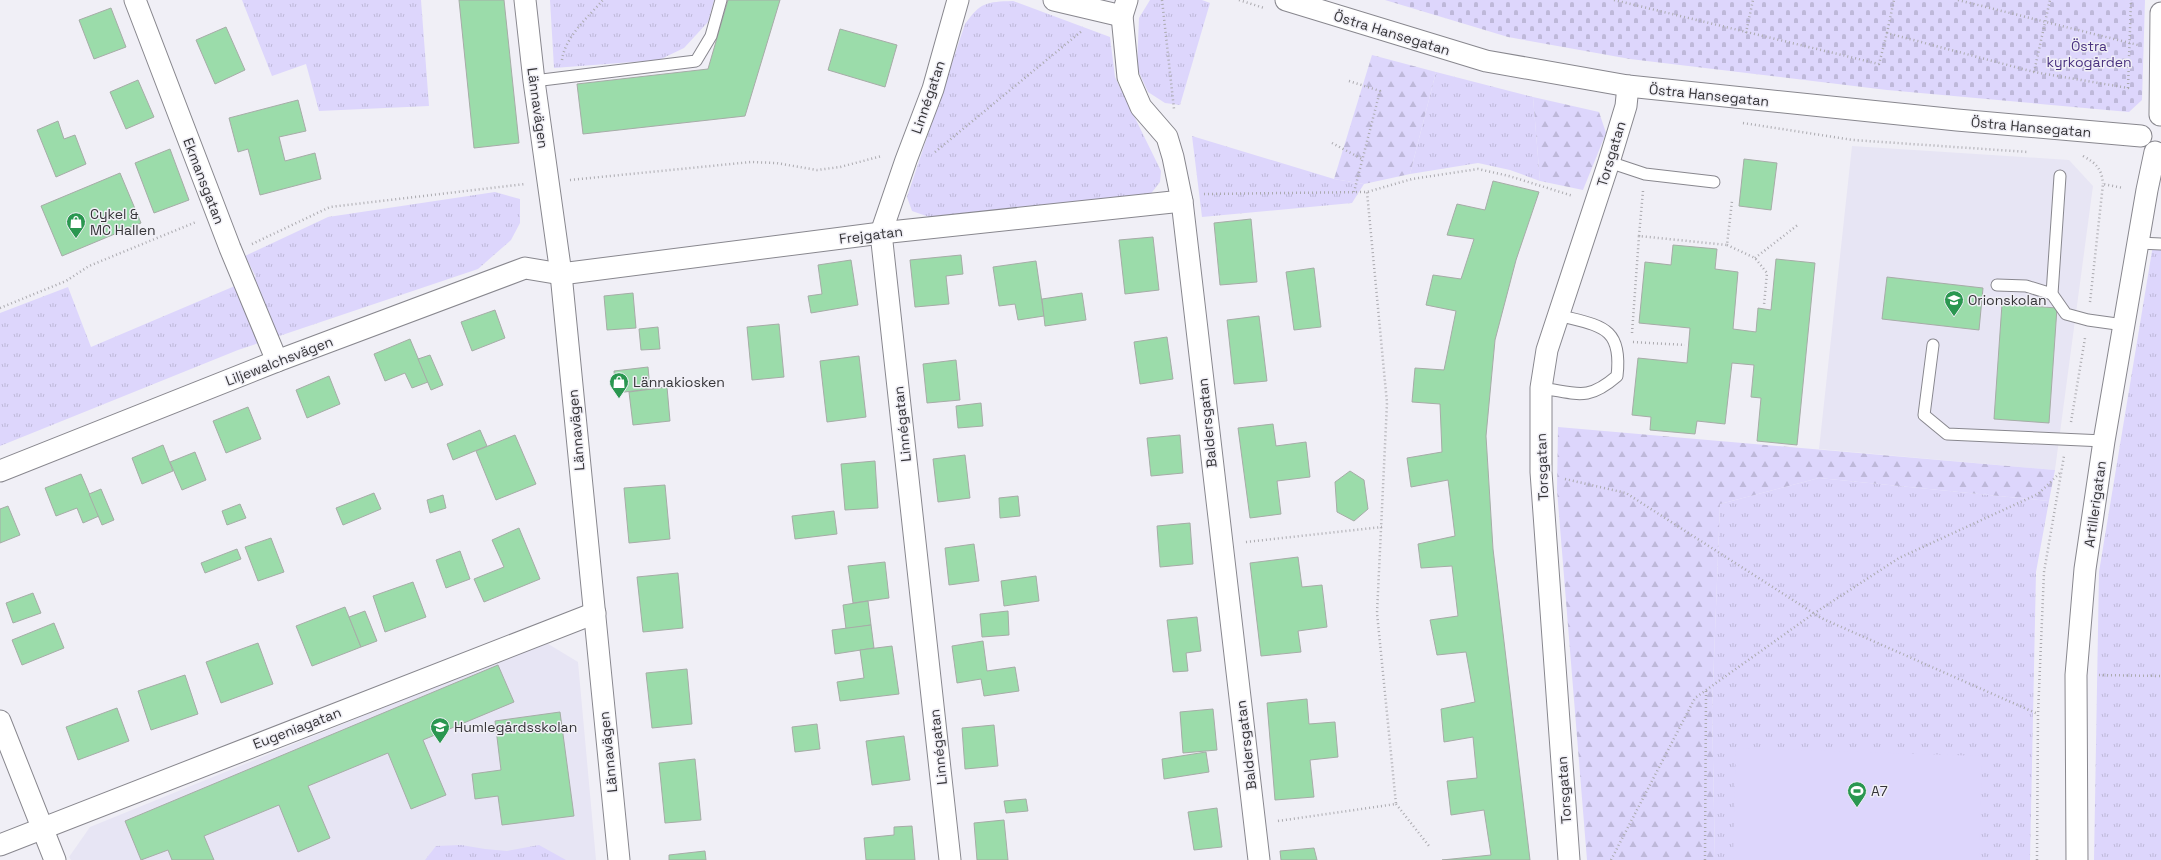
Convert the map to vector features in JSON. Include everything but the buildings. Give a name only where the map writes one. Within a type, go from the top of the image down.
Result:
[{"type":"street","name":"Ekmansgatan","points":[[135,0],[217,213],[277,361]]},
{"type":"street","name":"Lännavägen","points":[[525,0],[534,81],[561,274],[619,860]]},
{"type":"street","name":"Linnégatan","points":[[950,860],[882,233],[906,160],[932,89],[958,0]]},
{"type":"street","points":[[1054,0],[1125,8]]},
{"type":"street","name":"Östra Hansegatan","points":[[1286,0],[1486,61],[1628,86],[1911,116],[2141,136]]},
{"type":"street","name":"Baldersgatan","points":[[1125,8],[1128,77],[1141,107],[1167,138],[1173,157],[1182,201],[1259,860]]},
{"type":"street","points":[[2158,152],[2145,146],[2141,136],[2142,128],[2146,121],[2152,117],[2160,115],[2161,12]]},
{"type":"street","name":"Torsgatan","points":[[1569,860],[1541,472],[1541,388],[1547,350],[1609,162],[1626,106],[1628,86]]},
{"type":"street","name":"Artillerigatan","points":[[2077,860],[2076,675],[2085,570],[2104,441],[2147,190],[2158,152]]},
{"type":"street","name":"Frejgatan","points":[[561,274],[882,233],[1182,201]]},
{"type":"street","name":"Liljewalchsvägen","points":[[0,471],[277,361],[526,268],[561,274]]},
{"type":"street","name":"Eugeniagatan","points":[[0,845],[595,612]]},
{"type":"street","points":[[0,721],[54,860]]},
{"type":"lane","points":[[534,81],[696,61],[711,36],[722,0]]},
{"type":"lane","points":[[1609,162],[1645,174],[1714,182]]},
{"type":"lane","points":[[2052,294],[2060,176]]},
{"type":"lane","points":[[2139,243],[2161,244]]},
{"type":"lane","points":[[1997,285],[2026,286],[2052,294],[2066,314],[2088,320],[2124,325]]},
{"type":"lane","points":[[1541,388],[1586,395],[1606,386],[1617,376],[1620,356],[1616,340],[1601,326],[1558,315]]},
{"type":"lane","points":[[1933,345],[1924,415],[1947,434],[2104,441]]},
{"type":"path","points":[[564,77],[562,59],[564,49],[603,0]]},
{"type":"path","points":[[1162,0],[1174,110]]},
{"type":"path","points":[[1614,0],[1879,64],[1894,0]]},
{"type":"path","points":[[1746,33],[1753,0]]},
{"type":"path","points":[[1958,0],[2045,21],[2130,44],[2142,45]]},
{"type":"path","points":[[2034,72],[2050,0]]},
{"type":"path","points":[[1887,33],[2034,72],[2128,88],[2131,0]]},
{"type":"path","points":[[233,253],[330,207],[548,181],[751,162],[817,170],[840,167],[884,155],[906,160],[936,151],[1084,30]]},
{"type":"path","points":[[1349,81],[1380,91],[1354,192]]},
{"type":"path","points":[[1332,143],[1362,159]]},
{"type":"path","points":[[1182,201],[1201,194],[1367,192],[1412,180],[1478,169],[1509,176],[1596,203]]},
{"type":"path","points":[[1645,174],[1631,342],[1685,345]]},
{"type":"path","points":[[2037,860],[2038,714],[2044,572],[2088,320],[2103,184],[2119,188],[2147,190]]},
{"type":"path","points":[[1367,192],[1387,403],[1377,613],[1396,804],[1429,846]]},
{"type":"path","points":[[1727,245],[1732,200]]},
{"type":"path","points":[[0,308],[66,281],[89,266],[217,213]]},
{"type":"path","points":[[1755,258],[1799,224]]},
{"type":"path","points":[[1639,236],[1727,245],[1755,258],[1767,273],[1764,305]]},
{"type":"path","points":[[1541,472],[1626,493],[1813,614],[2038,714]]},
{"type":"path","points":[[1611,860],[1695,698],[1813,614],[1899,558],[2038,494],[2062,472]]},
{"type":"path","points":[[1221,545],[1382,527]]},
{"type":"path","points":[[2076,675],[2161,676]]},
{"type":"path","points":[[1705,860],[1706,690]]},
{"type":"path","points":[[1255,824],[1396,804]]},
{"type":"shaded area","name":"Orionskolan","points":[[1852,146],[2069,160],[2093,186],[2055,470],[1819,449]]},
{"type":"shaded area","name":"Humlegårdsskolan","points":[[545,642],[578,662],[596,860],[71,860],[69,857],[90,827]]},
{"type":"green space","points":[[242,0],[421,0],[429,106],[319,111],[306,64],[272,76]]},
{"type":"green space","points":[[550,0],[714,0],[708,22],[684,48],[659,60],[554,68]]},
{"type":"green space","points":[[1150,0],[1202,0],[1210,3],[1180,105],[1165,103],[1148,92],[1137,68],[1139,18]]},
{"type":"green space","name":"Östra kyrkogården","points":[[1385,0],[2145,0],[2142,100],[2129,112],[1887,90],[1630,59],[1508,37]]},
{"type":"green space","points":[[1013,1],[1110,37],[1115,77],[1161,171],[1160,182],[1149,196],[935,219],[912,211],[907,197],[965,24],[980,7],[990,3]]},
{"type":"green space","points":[[1372,55],[1436,72],[1410,174],[1364,184],[1334,179]]},
{"type":"green space","points":[[1436,72],[1533,97],[1540,181],[1510,170],[1478,163],[1410,174]]},
{"type":"green space","points":[[1533,97],[1599,112],[1606,133],[1583,190],[1540,181]]},
{"type":"green space","points":[[1192,136],[1334,179],[1364,184],[1352,203],[1202,217]]},
{"type":"green space","points":[[495,192],[520,199],[520,223],[511,240],[478,269],[238,350],[0,446],[0,313],[68,287],[91,347],[256,277],[245,256],[328,217]]},
{"type":"green space","points":[[2161,244],[2161,860],[2094,860],[2099,572],[2153,245]]},
{"type":"green space","points":[[1558,427],[2055,470],[2049,501],[1819,478],[1720,504],[1712,710],[1715,860],[1587,860],[1557,490]]},
{"type":"green space","points":[[1819,478],[2049,501],[2036,572],[2030,860],[1715,860],[1712,710],[1720,504]]},
{"type":"green space","name":"A7","points":[[1736,748],[1982,756],[1979,860],[1733,860]]},
{"type":"green space","points":[[461,845],[507,851],[539,845],[566,860],[425,860],[436,846]]},
{"type":"place","name":"Cykel & MC Hallen","points":[[76,239]]},
{"type":"place","name":"Orionskolan","points":[[1954,317]]},
{"type":"place","name":"Lännakiosken","points":[[619,399]]},
{"type":"place","name":"Humlegårdsskolan","points":[[440,744]]},
{"type":"place","name":"A7","points":[[1857,808]]}]
